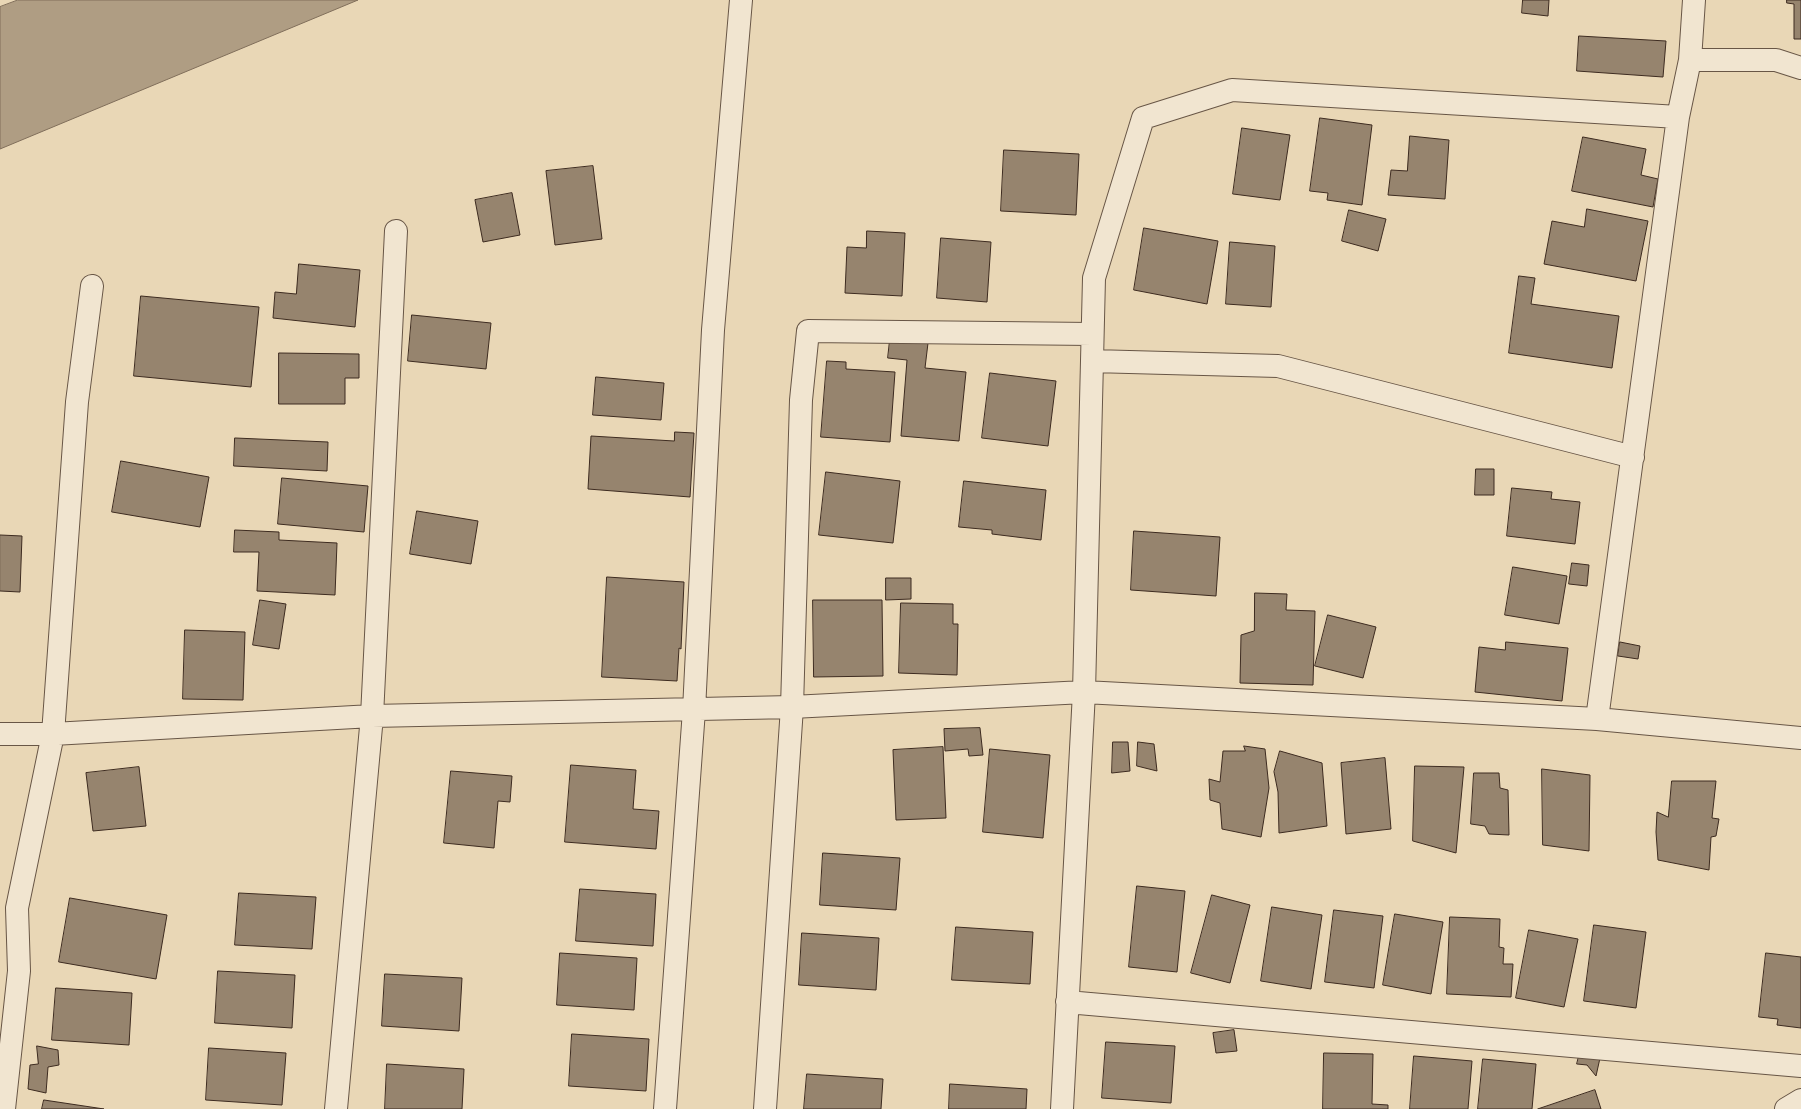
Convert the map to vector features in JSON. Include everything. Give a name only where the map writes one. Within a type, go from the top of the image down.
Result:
[{"type":"street","points":[[665,1109],[694,710],[713,330],[741,0]]},
{"type":"street","points":[[1597,719],[1678,117],[1690,60],[1694,0]]},
{"type":"street","points":[[1690,60],[1776,60],[1801,68]]},
{"type":"street","points":[[1062,1109],[1084,692],[1094,278],[1143,118],[1232,90],[1678,117]]},
{"type":"street","points":[[336,1109],[372,716],[396,231]]},
{"type":"street","points":[[4,1109],[19,971],[9,906],[53,734],[77,402],[92,286]]},
{"type":"street","points":[[765,1109],[792,707],[801,400],[808,331],[1092,334]]},
{"type":"street","points":[[1092,361],[1278,366],[1633,457]]},
{"type":"street","points":[[0,734],[53,734],[372,716],[792,707],[1084,692],[1597,719],[1801,738]]},
{"type":"street","points":[[1067,1002],[1801,1066]]},
{"type":"street","points":[[1786,1109],[1801,1100]]},
{"type":"shaded area","points":[[18,0],[358,0],[0,149],[0,7]]},
{"type":"building","points":[[1523,0],[1549,0],[1548,16],[1522,13]]},
{"type":"building","points":[[1787,0],[1801,0],[1801,39],[1794,39],[1794,4],[1787,3]]},
{"type":"building","points":[[1579,36],[1666,41],[1663,77],[1577,71]]},
{"type":"building","points":[[1320,118],[1372,125],[1362,205],[1327,200],[1328,193],[1310,191]]},
{"type":"building","points":[[1242,128],[1290,135],[1280,200],[1233,194]]},
{"type":"building","points":[[1410,136],[1449,140],[1445,199],[1388,195],[1391,170],[1407,171]]},
{"type":"building","points":[[1583,137],[1646,149],[1641,175],[1658,179],[1653,207],[1572,191]]},
{"type":"building","points":[[1004,150],[1079,154],[1076,215],[1001,211]]},
{"type":"building","points":[[593,166],[602,239],[555,245],[546,171]]},
{"type":"building","points":[[512,193],[520,235],[483,242],[475,200]]},
{"type":"building","points":[[1587,209],[1648,221],[1636,281],[1544,264],[1552,221],[1584,227]]},
{"type":"building","points":[[1349,210],[1386,219],[1378,251],[1342,241]]},
{"type":"building","points":[[1144,228],[1218,241],[1207,304],[1134,290]]},
{"type":"building","points":[[867,231],[905,233],[902,296],[845,293],[847,247],[866,248]]},
{"type":"building","points":[[941,238],[991,242],[987,302],[937,298]]},
{"type":"building","points":[[1230,242],[1275,246],[1271,307],[1226,304]]},
{"type":"building","points":[[299,264],[360,270],[355,327],[273,318],[275,292],[296,294]]},
{"type":"building","points":[[1519,276],[1535,278],[1531,304],[1619,316],[1612,368],[1509,353]]},
{"type":"building","points":[[141,296],[259,307],[251,387],[134,376]]},
{"type":"building","points":[[412,315],[491,323],[486,369],[408,361]]},
{"type":"building","points":[[890,340],[928,343],[925,368],[966,372],[959,441],[901,436],[907,360],[888,358]]},
{"type":"building","points":[[279,353],[359,354],[359,378],[345,378],[345,404],[279,404]]},
{"type":"building","points":[[827,361],[846,362],[846,369],[895,372],[890,442],[821,437]]},
{"type":"building","points":[[990,373],[1056,381],[1048,446],[982,438]]},
{"type":"building","points":[[596,377],[664,383],[661,420],[593,415]]},
{"type":"building","points":[[675,432],[694,433],[690,497],[588,489],[591,436],[674,441]]},
{"type":"building","points":[[235,438],[328,442],[327,471],[234,466]]},
{"type":"building","points":[[121,461],[209,477],[200,527],[112,512]]},
{"type":"building","points":[[1476,469],[1494,469],[1494,495],[1475,495]]},
{"type":"building","points":[[826,472],[900,481],[893,543],[819,535]]},
{"type":"building","points":[[282,478],[368,486],[364,532],[278,524]]},
{"type":"building","points":[[964,481],[1046,490],[1041,540],[992,534],[992,530],[959,527]]},
{"type":"building","points":[[1512,488],[1552,492],[1551,499],[1580,502],[1575,544],[1507,536]]},
{"type":"building","points":[[417,511],[478,521],[471,564],[410,554]]},
{"type":"building","points":[[235,530],[279,532],[279,540],[337,543],[335,595],[257,591],[259,552],[234,552]]},
{"type":"building","points":[[1134,531],[1220,537],[1216,596],[1131,590]]},
{"type":"building","points":[[0,535],[22,536],[20,592],[0,591]]},
{"type":"building","points":[[1572,563],[1589,565],[1587,586],[1569,584]]},
{"type":"building","points":[[1513,567],[1567,576],[1559,624],[1505,615]]},
{"type":"building","points":[[607,577],[684,582],[681,649],[679,648],[677,681],[602,677]]},
{"type":"building","points":[[886,578],[911,578],[911,599],[886,600]]},
{"type":"building","points":[[1255,593],[1287,594],[1286,610],[1315,611],[1313,685],[1240,683],[1241,635],[1254,631]]},
{"type":"building","points":[[260,600],[286,604],[279,649],[253,645]]},
{"type":"building","points":[[813,600],[882,600],[883,676],[814,677]]},
{"type":"building","points":[[901,603],[953,604],[953,624],[958,624],[957,675],[899,673]]},
{"type":"building","points":[[1328,615],[1376,627],[1363,678],[1315,666]]},
{"type":"building","points":[[185,630],[245,632],[243,700],[183,699]]},
{"type":"building","points":[[1506,642],[1568,648],[1562,701],[1475,692],[1479,647],[1505,650]]},
{"type":"building","points":[[1620,642],[1640,646],[1638,659],[1618,656]]},
{"type":"building","points":[[980,728],[983,755],[969,756],[968,749],[945,751],[944,729]]},
{"type":"building","points":[[1113,742],[1128,742],[1130,771],[1112,773]]},
{"type":"building","points":[[1138,742],[1154,744],[1157,771],[1137,766]]},
{"type":"building","points":[[1244,746],[1265,749],[1269,788],[1261,837],[1222,829],[1220,803],[1210,800],[1209,779],[1220,782],[1223,751],[1245,751]]},
{"type":"building","points":[[943,747],[946,818],[896,820],[893,750]]},
{"type":"building","points":[[990,749],[1050,755],[1043,838],[983,832]]},
{"type":"building","points":[[1280,751],[1322,763],[1327,826],[1279,833],[1278,792],[1274,772]]},
{"type":"building","points":[[1385,758],[1391,829],[1346,834],[1341,763]]},
{"type":"building","points":[[571,765],[636,770],[633,809],[659,811],[656,849],[565,842]]},
{"type":"building","points":[[1415,766],[1464,767],[1456,853],[1413,841]]},
{"type":"building","points":[[139,767],[146,826],[93,831],[86,773]]},
{"type":"building","points":[[1542,769],[1590,775],[1589,851],[1543,845]]},
{"type":"building","points":[[451,771],[512,776],[510,802],[498,801],[494,848],[444,843]]},
{"type":"building","points":[[1474,773],[1499,773],[1500,788],[1508,790],[1509,835],[1489,834],[1485,826],[1471,824]]},
{"type":"building","points":[[1672,781],[1716,781],[1712,818],[1719,819],[1716,836],[1711,837],[1709,870],[1658,860],[1656,832],[1657,812],[1668,817]]},
{"type":"building","points":[[823,853],[900,858],[896,910],[820,905]]},
{"type":"building","points":[[1137,886],[1185,891],[1177,972],[1129,967]]},
{"type":"building","points":[[580,889],[656,894],[653,946],[576,941]]},
{"type":"building","points":[[239,893],[316,897],[312,949],[235,945]]},
{"type":"building","points":[[1212,895],[1250,905],[1230,983],[1191,973]]},
{"type":"building","points":[[70,898],[167,915],[156,979],[59,962]]},
{"type":"building","points":[[1272,907],[1322,915],[1311,989],[1261,981]]},
{"type":"building","points":[[1334,910],[1383,916],[1374,988],[1325,982]]},
{"type":"building","points":[[1395,914],[1443,922],[1431,994],[1383,985]]},
{"type":"building","points":[[1450,917],[1500,919],[1499,947],[1504,948],[1503,964],[1513,964],[1511,997],[1447,994]]},
{"type":"building","points":[[1594,925],[1646,932],[1636,1008],[1584,1001]]},
{"type":"building","points":[[956,927],[1033,932],[1030,984],[952,980]]},
{"type":"building","points":[[1529,930],[1578,939],[1564,1007],[1516,998]]},
{"type":"building","points":[[802,933],[879,938],[876,990],[799,985]]},
{"type":"building","points":[[560,953],[637,958],[634,1010],[557,1005]]},
{"type":"building","points":[[1766,953],[1801,957],[1801,1028],[1777,1025],[1778,1019],[1759,1017]]},
{"type":"building","points":[[218,971],[295,975],[292,1028],[215,1023]]},
{"type":"building","points":[[385,974],[462,978],[459,1031],[382,1026]]},
{"type":"building","points":[[56,988],[132,993],[129,1045],[52,1040]]},
{"type":"building","points":[[1234,1030],[1237,1051],[1216,1053],[1213,1033]]},
{"type":"building","points":[[572,1034],[649,1039],[646,1091],[569,1086]]},
{"type":"building","points":[[1106,1042],[1175,1046],[1171,1103],[1102,1098]]},
{"type":"building","points":[[37,1046],[58,1050],[59,1065],[48,1067],[46,1093],[28,1089],[30,1065],[38,1064]]},
{"type":"building","points":[[209,1048],[286,1053],[282,1105],[206,1100]]},
{"type":"building","points":[[1580,1052],[1600,1058],[1596,1076],[1587,1065],[1577,1064]]},
{"type":"building","points":[[1324,1053],[1373,1054],[1372,1104],[1388,1105],[1388,1109],[1323,1109]]},
{"type":"building","points":[[1414,1056],[1472,1061],[1468,1109],[1410,1109]]},
{"type":"building","points":[[1483,1059],[1536,1064],[1532,1109],[1478,1109]]},
{"type":"building","points":[[387,1064],[464,1069],[462,1109],[385,1109]]},
{"type":"building","points":[[807,1074],[883,1079],[881,1109],[804,1109]]},
{"type":"building","points":[[950,1084],[1027,1089],[1026,1109],[949,1109]]},
{"type":"building","points":[[1595,1090],[1601,1109],[1538,1109]]},
{"type":"building","points":[[44,1100],[104,1109],[42,1109]]}]
